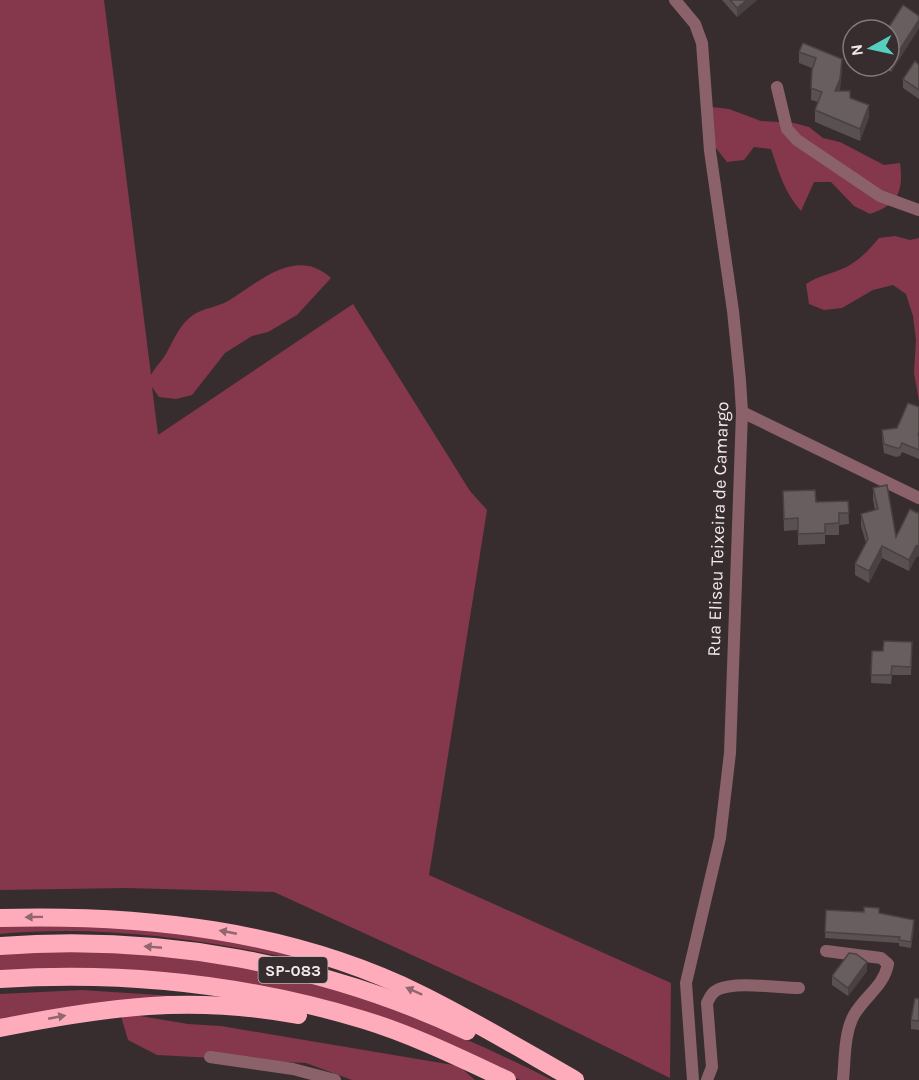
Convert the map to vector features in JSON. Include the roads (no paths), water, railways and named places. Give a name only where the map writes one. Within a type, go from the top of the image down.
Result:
[{"type":"highway","points":[[0,918],[70,916],[145,920],[220,930],[287,946],[358,969],[419,993],[575,1080]]},
{"type":"highway","name":"SP-083","points":[[0,946],[70,943],[142,946],[178,949],[284,968],[354,986],[422,1010],[565,1080]]},
{"type":"highway","name":"SP-083","points":[[0,979],[64,976],[123,977],[177,981],[246,992],[366,1021],[507,1080]]},
{"type":"highway","points":[[0,1028],[90,1011],[147,1004],[230,1005],[345,1024],[479,1067]]},
{"type":"street","name":"Rua Eliseu Teixeira de Camargo","points":[[675,0],[695,24],[702,43],[711,104],[712,174],[733,311],[742,411],[730,753],[720,838],[686,983],[693,1080]]},
{"type":"street","points":[[777,87],[787,129],[797,140],[880,196],[919,210]]},
{"type":"street","points":[[742,411],[919,498]]},
{"type":"street","points":[[826,951],[881,957],[888,964],[886,976],[854,1015],[848,1035],[843,1080]]},
{"type":"street","points":[[707,1080],[712,1067],[707,1003],[711,994],[718,989],[730,987],[799,988]]},
{"type":"street","points":[[210,1057],[293,1069],[335,1080]]},
{"type":"street","points":[[692,1065],[699,1080]]}]
